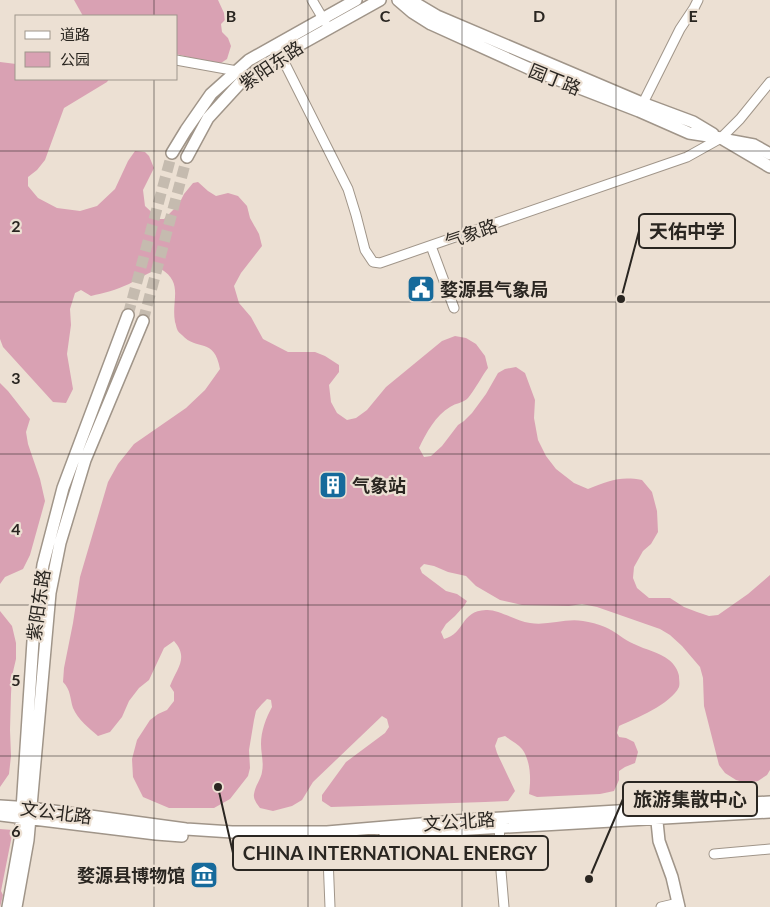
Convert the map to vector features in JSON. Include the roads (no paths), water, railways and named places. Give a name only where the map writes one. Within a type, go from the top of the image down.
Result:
[{"type":"main road","name":"紫阳东路","points":[[326,24],[356,0]]},
{"type":"main road","name":"紫阳东路","points":[[172,153],[211,94],[249,60],[278,50],[326,24],[380,0]]},
{"type":"main road","name":"园丁路","points":[[398,0],[430,24],[528,68],[640,107]]},
{"type":"main road","name":"园丁路","points":[[410,0],[437,16],[640,107],[689,132],[754,144],[770,154]]},
{"type":"main road","name":"紫阳东路","points":[[187,157],[208,118],[241,82],[278,50]]},
{"type":"main road","name":"园丁路","points":[[721,138],[770,167]]},
{"type":"main road","name":"紫阳东路","points":[[16,907],[28,840],[26,813],[33,641],[43,565],[62,488],[128,315]]},
{"type":"main road","name":"紫阳东路","points":[[8,907],[26,813],[50,594],[60,543],[85,460],[143,321]]},
{"type":"main road","name":"文公北路","points":[[0,806],[26,813],[156,834],[237,840],[656,813],[770,802]]},
{"type":"main road","name":"文公北路","points":[[656,813],[770,812]]},
{"type":"main road","name":"文公北路","points":[[0,815],[26,813]]},
{"type":"main road","points":[[656,813],[659,841],[672,876],[678,905]]},
{"type":"street","points":[[312,0],[326,24]]},
{"type":"street","points":[[640,107],[680,30],[698,0]]},
{"type":"street","name":"气象路","points":[[278,50],[348,189],[365,250],[373,262],[380,264],[687,157],[721,138],[740,119],[770,82]]},
{"type":"street","points":[[178,60],[237,71]]},
{"type":"street","points":[[431,246],[454,308]]},
{"type":"street","points":[[499,823],[504,907]]},
{"type":"street","points":[[327,835],[330,907]]},
{"type":"street","points":[[714,854],[770,850]]},
{"type":"street","points":[[661,907],[678,905]]},
{"type":"tunnel","points":[[128,315],[172,153]]},
{"type":"tunnel","points":[[143,321],[187,157]]},
{"type":"place","name":"婺源县气象局","points":[[421,289]]},
{"type":"place","name":"天佑中学","points":[[621,299]]},
{"type":"place","name":"气象站","points":[[333,485]]},
{"type":"place","name":"CHINA INTERNATIONAL ENERGY","points":[[218,787]]},
{"type":"place","name":"婺源县博物馆","points":[[204,875]]},
{"type":"place","name":"旅游集散中心","points":[[589,879]]}]
